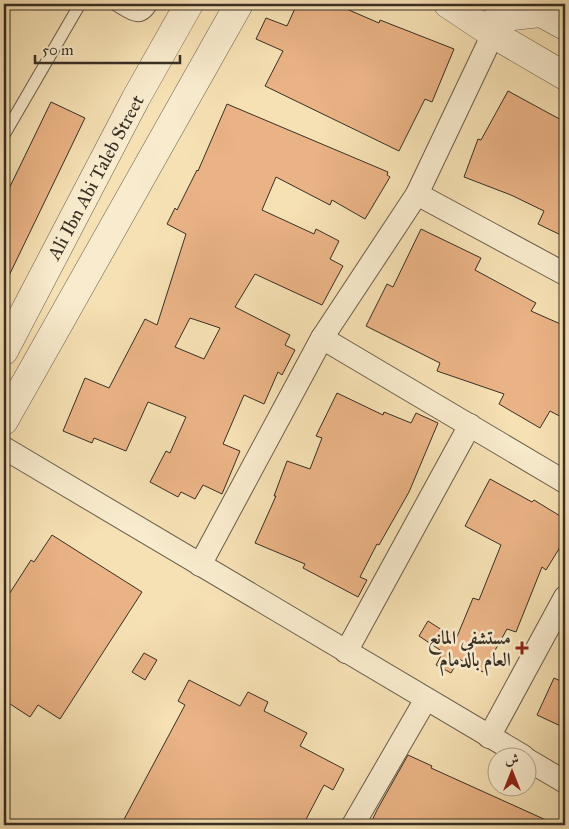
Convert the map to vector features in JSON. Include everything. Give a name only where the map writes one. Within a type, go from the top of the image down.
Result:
[{"type":"street","name":"Ali Ibn Abi Taleb Street","points":[[4,351],[136,98],[189,4]]},
{"type":"street","points":[[4,421],[239,4]]},
{"type":"street","points":[[448,4],[493,34],[565,76]]},
{"type":"street","points":[[200,565],[322,338],[417,194],[493,34],[495,21],[532,8],[565,26]]},
{"type":"street","points":[[417,194],[565,274]]},
{"type":"street","points":[[322,338],[565,482]]},
{"type":"street","points":[[346,652],[470,425]]},
{"type":"street","points":[[4,448],[506,746]]},
{"type":"street","points":[[489,736],[565,597]]},
{"type":"street","points":[[353,825],[426,699]]},
{"type":"street","points":[[536,765],[565,782]]},
{"type":"lane","points":[[4,135],[80,4]]},
{"type":"lane","points":[[114,4],[137,16],[142,16],[149,10],[152,4]]},
{"type":"building","points":[[297,4],[335,4],[379,23],[380,20],[454,49],[432,102],[425,99],[399,151],[265,86],[283,51],[256,39],[266,18],[287,26]]},
{"type":"building","points":[[508,91],[565,122],[565,237],[538,224],[544,211],[511,195],[464,177],[478,139],[481,140]]},
{"type":"building","points":[[51,102],[85,118],[4,286],[4,199]]},
{"type":"building","points":[[227,104],[388,172],[387,175],[390,177],[365,219],[332,200],[330,205],[276,177],[262,210],[314,234],[316,229],[339,241],[330,259],[343,266],[322,305],[255,274],[235,307],[290,335],[285,345],[295,350],[282,375],[278,372],[264,404],[244,395],[223,444],[240,451],[222,494],[203,485],[195,499],[181,492],[178,497],[150,482],[166,451],[170,453],[186,417],[148,402],[126,451],[94,438],[92,443],[63,431],[85,378],[109,388],[145,319],[157,325],[186,234],[167,224],[175,208],[177,210],[198,171]],"holes":[[[190,318],[220,328],[204,359],[175,347]]]},
{"type":"building","points":[[421,229],[481,258],[475,270],[536,303],[531,311],[565,326],[565,419],[550,411],[540,428],[499,404],[504,394],[437,371],[440,363],[366,326],[387,284],[393,287]]},
{"type":"building","points":[[337,393],[383,415],[384,412],[411,423],[416,413],[438,423],[409,492],[379,545],[377,544],[360,577],[367,580],[358,597],[303,568],[305,564],[255,543],[276,496],[274,496],[287,461],[310,469],[322,438],[316,436]]},
{"type":"building","points":[[490,479],[532,502],[534,500],[565,519],[565,539],[546,570],[542,567],[516,632],[507,629],[483,672],[459,659],[451,673],[436,665],[443,652],[419,636],[428,621],[456,639],[473,598],[479,600],[501,545],[465,526]]},
{"type":"building","points":[[52,535],[142,592],[60,719],[38,705],[30,717],[4,700],[4,602],[31,560],[34,562]]},
{"type":"building","points":[[144,653],[157,660],[145,680],[132,672]]},
{"type":"building","points":[[554,678],[565,683],[565,728],[537,715]]},
{"type":"building","points":[[189,680],[240,706],[248,692],[268,702],[264,711],[307,733],[300,746],[344,769],[333,790],[324,785],[303,825],[121,825],[185,705],[178,701]]},
{"type":"building","points":[[408,755],[432,766],[431,768],[486,793],[486,796],[493,796],[557,825],[370,825]]},
{"type":"place","name":"مستشفى المانع العام بالدمام","points":[[522,648]]}]
